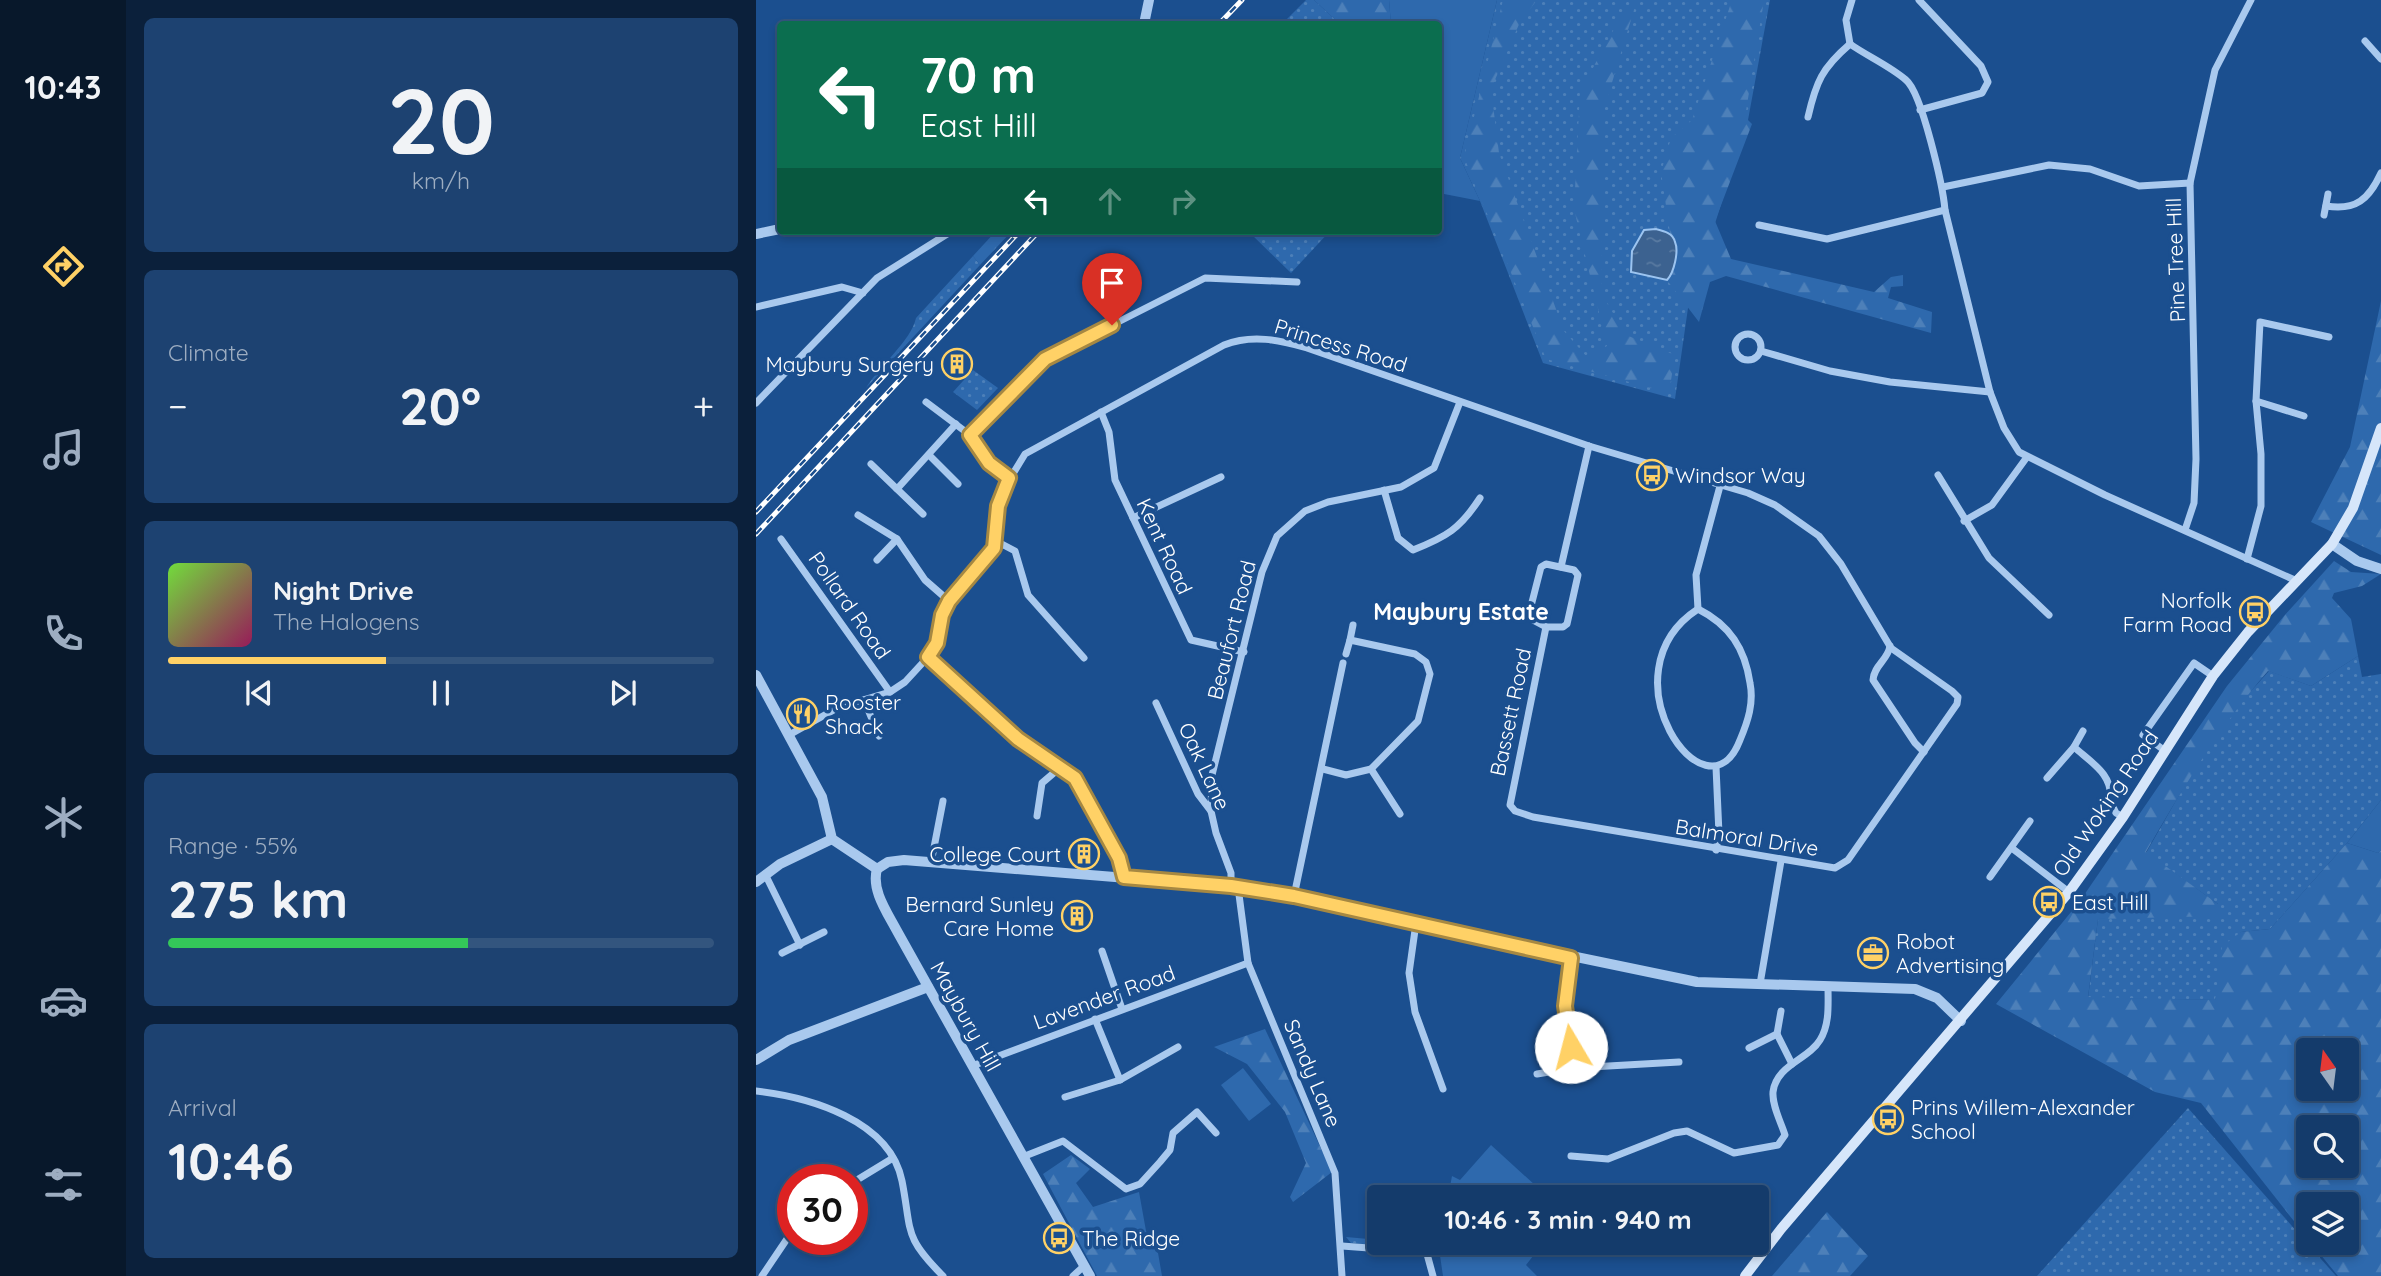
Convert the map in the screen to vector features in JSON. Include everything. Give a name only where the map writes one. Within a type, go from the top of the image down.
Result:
[{"type":"main road","name":"Old Woking Road","points":[[1745,1276],[1811,1193],[2069,892],[2123,817],[2213,676],[2248,632],[2332,544],[2353,508],[2381,428]]},
{"type":"street","points":[[1145,21],[1149,0]]},
{"type":"street","points":[[1852,0],[1846,20],[1850,44],[1908,81],[1920,110],[1943,187],[1945,210],[1990,392],[2004,428],[2019,453],[2297,581]]},
{"type":"street","points":[[1919,0],[1981,66],[1988,82],[1982,93],[1920,110]]},
{"type":"street","name":"Pine Tree Hill","points":[[2185,530],[2194,503],[2196,459],[2190,183],[2215,70],[2251,0]]},
{"type":"street","points":[[2365,41],[2381,59]]},
{"type":"street","points":[[1808,117],[1814,94],[1828,63],[1850,44]]},
{"type":"street","points":[[1943,187],[2049,165],[2091,169],[2139,186],[2190,183]]},
{"type":"street","points":[[2326,206],[2355,206],[2373,190],[2381,173]]},
{"type":"street","points":[[2324,215],[2328,194]]},
{"type":"street","points":[[1759,225],[1827,239],[1945,210]]},
{"type":"street","points":[[756,234],[777,230]]},
{"type":"street","points":[[756,403],[863,293],[895,264],[945,235]]},
{"type":"street","points":[[970,435],[1045,359],[1205,278],[1297,282]]},
{"type":"street","points":[[756,307],[842,287],[863,293]]},
{"type":"street","points":[[2247,559],[2261,506],[2256,401],[2260,322],[2329,337]]},
{"type":"street","name":"Princess Road","points":[[996,541],[998,506],[1009,478],[1015,465],[1035,446],[1239,339],[1261,338],[1296,345],[1589,446],[1720,486]]},
{"type":"street","points":[[1761,351],[1830,372],[1891,382],[1990,392]]},
{"type":"street","points":[[2256,401],[2304,416]]},
{"type":"street","points":[[926,402],[970,435],[989,463],[1009,478]]},
{"type":"street","name":"Beaufort Road","points":[[1211,811],[1212,775],[1262,572],[1277,536],[1306,511],[1328,502],[1401,487],[1434,468],[1460,402]]},
{"type":"street","name":"Kent Road","points":[[1101,412],[1109,432],[1115,480],[1191,640],[1244,652]]},
{"type":"street","points":[[897,489],[930,456],[956,424]]},
{"type":"street","points":[[1561,567],[1589,446]]},
{"type":"street","points":[[930,456],[958,484]]},
{"type":"street","points":[[1964,521],[1992,505],[2027,457]]},
{"type":"street","points":[[871,464],[923,514]]},
{"type":"street","points":[[1938,475],[1989,558],[2049,615]]},
{"type":"street","points":[[1133,518],[1221,477]]},
{"type":"street","points":[[1698,609],[1696,575],[1720,486]]},
{"type":"street","name":"Balmoral Drive","points":[[1510,804],[1515,811],[1533,817],[1835,869],[1842,866],[1957,704],[1958,697],[1890,646],[1841,564],[1819,536],[1775,505],[1720,486]]},
{"type":"street","points":[[1384,490],[1398,538],[1413,550],[1440,540],[1464,523],[1480,498]]},
{"type":"street","points":[[858,515],[897,539],[925,580],[949,601]]},
{"type":"street","name":"Pollard Road","points":[[781,539],[890,692]]},
{"type":"street","points":[[877,560],[897,539]]},
{"type":"street","points":[[789,735],[831,710],[890,692],[905,682],[937,643],[942,615],[949,601],[989,556],[996,541],[1015,551],[1028,595],[1084,658]]},
{"type":"street","points":[[2332,544],[2357,561],[2381,569]]},
{"type":"street","name":"Bassett Road","points":[[1546,564],[1574,570],[1578,575],[1567,624],[1563,627],[1546,627],[1531,619],[1541,567],[1546,564]]},
{"type":"street","points":[[1698,609],[1712,616],[1732,633],[1746,659],[1752,691],[1749,716],[1738,747],[1726,763],[1716,767],[1702,765],[1688,757],[1669,733],[1658,684],[1657,674],[1664,647],[1676,625],[1698,609]]},
{"type":"street","points":[[1346,654],[1353,625]]},
{"type":"street","name":"Bassett Road","points":[[1510,804],[1546,627]]},
{"type":"street","points":[[1323,769],[1346,775],[1371,769],[1418,721],[1430,674],[1426,662],[1415,654],[1350,640]]},
{"type":"street","points":[[1890,646],[1886,657],[1876,668],[1873,680],[1915,743],[1924,751]]},
{"type":"street","points":[[928,657],[1018,739],[1062,766],[1075,778],[1119,858],[1124,877]]},
{"type":"street","points":[[1294,896],[1323,769],[1330,718],[1343,663]]},
{"type":"street","points":[[2164,750],[2143,735],[2194,663],[2213,676]]},
{"type":"street","points":[[756,675],[825,803],[832,839],[877,869],[888,862],[904,860],[1234,886],[1294,896],[1571,958],[1697,982],[1914,989],[1937,998],[1961,1021]]},
{"type":"street","points":[[864,700],[879,736]]},
{"type":"street","name":"Oak Lane","points":[[1156,703],[1198,793],[1211,811],[1234,886]]},
{"type":"street","points":[[2047,778],[2074,747],[2083,731]]},
{"type":"street","points":[[2074,747],[2107,778],[2111,789],[2110,801],[2116,813],[2123,817]]},
{"type":"street","points":[[1037,816],[1042,783],[1062,766]]},
{"type":"street","points":[[1716,767],[1719,834],[1716,850]]},
{"type":"street","points":[[1371,769],[1400,814]]},
{"type":"street","points":[[931,863],[943,801]]},
{"type":"street","points":[[2092,819],[2110,801]]},
{"type":"street","points":[[1990,877],[2013,849],[2030,821]]},
{"type":"street","points":[[756,882],[765,874],[832,839]]},
{"type":"street","points":[[2013,849],[2069,892]]},
{"type":"street","points":[[1760,984],[1781,861]]},
{"type":"street","name":"Maybury Hill","points":[[877,869],[874,879],[878,892],[1087,1271]]},
{"type":"street","points":[[765,874],[800,944]]},
{"type":"street","name":"Sandy Lane","points":[[1234,886],[1248,963],[1331,1158],[1338,1190],[1342,1276]]},
{"type":"street","points":[[1416,923],[1409,973],[1415,1012],[1443,1089]]},
{"type":"street","points":[[782,953],[824,932]]},
{"type":"street","points":[[1102,951],[1122,1009]]},
{"type":"street","points":[[1571,958],[1565,1006],[1573,1068]]},
{"type":"street","name":"Lavender Road","points":[[972,1066],[1248,963]]},
{"type":"street","points":[[1571,1156],[1608,1159],[1674,1133],[1687,1131],[1734,1153],[1772,1147],[1783,1141],[1784,1135],[1774,1103],[1774,1087],[1781,1073],[1820,1041],[1828,1018],[1828,986]]},
{"type":"street","points":[[756,1060],[789,1040],[928,987]]},
{"type":"street","points":[[1781,1010],[1777,1034],[1792,1064]]},
{"type":"street","points":[[1095,1019],[1120,1080]]},
{"type":"street","points":[[1749,1048],[1777,1034]]},
{"type":"street","points":[[1065,1097],[1120,1080],[1178,1047]]},
{"type":"street","points":[[1537,1073],[1573,1068],[1679,1062]]},
{"type":"street","points":[[756,1091],[783,1094],[836,1111],[880,1140],[893,1158],[902,1180],[909,1234],[926,1259],[943,1276]]},
{"type":"street","points":[[1025,1156],[1063,1141],[1126,1189],[1140,1184],[1170,1150],[1173,1133],[1198,1112],[1216,1133]]},
{"type":"street","points":[[868,1173],[893,1158]]},
{"type":"street","points":[[1342,1246],[1423,1252],[1430,1261],[1433,1276]]},
{"type":"street","points":[[762,1276],[777,1254]]},
{"type":"street","points":[[1073,1276],[1087,1271]]},
{"type":"green space","points":[[1306,0],[1314,0],[1337,21],[1285,21]]},
{"type":"green space","points":[[1314,0],[1389,0],[1391,21],[1337,21]]},
{"type":"green space","points":[[1389,0],[1497,0],[1460,158],[1480,201],[1442,194],[1442,21],[1391,21]]},
{"type":"green space","points":[[1497,0],[1770,0],[1748,120],[1688,308],[1675,399],[1543,363],[1480,201],[1460,158]]},
{"type":"green space","points":[[1503,0],[1537,0],[1520,22],[1491,89],[1499,153],[1564,331],[1586,356],[1607,346],[1574,209],[1580,92],[1623,12],[1637,0],[1604,109],[1601,293],[1626,335],[1675,355],[1669,393],[1546,359],[1464,157]]},
{"type":"green space","points":[[1732,0],[1764,0],[1745,117],[1752,124],[1715,221],[1731,259],[1874,292],[1891,277],[1903,275],[1903,286],[1891,287],[1888,298],[1932,312],[1931,333],[1726,276],[1710,282],[1699,322],[1663,275],[1670,233],[1661,172],[1671,138],[1692,120]]},
{"type":"green space","points":[[992,235],[1008,235],[980,265],[973,256]]},
{"type":"green space","points":[[1252,235],[1326,235],[1291,273]]},
{"type":"green space","points":[[973,256],[980,265],[866,388],[902,344],[916,318]]},
{"type":"green space","points":[[2381,301],[2381,555],[2311,522],[2350,447]]},
{"type":"green space","points":[[973,370],[998,388],[977,410],[953,392]]},
{"type":"green space","points":[[2334,561],[2351,572],[2381,574],[2362,586],[2334,593],[2332,598],[2351,619],[2358,656],[2311,686],[2268,671],[2202,758],[2146,852],[2218,904],[2220,916],[2098,919],[2088,997],[2215,1000],[2222,946],[2241,932],[2270,929],[2347,843],[2378,853],[2381,850],[2381,1276],[2338,1276],[2321,1255],[2359,1255],[2359,1192],[2296,1192],[2296,1224],[2201,1103],[2155,1092],[1996,1004],[2080,901],[2227,686],[2284,616]]},
{"type":"green space","points":[[2358,656],[2362,677],[2381,674],[2381,800],[2347,843],[2270,929],[2241,932],[2215,1000],[2088,998],[2098,919],[2218,904],[2146,853],[2217,729],[2269,671],[2311,686]]},
{"type":"green space","points":[[2381,800],[2381,850],[2378,853],[2347,843]]},
{"type":"green space","points":[[1265,1029],[1332,1172],[1293,1202],[1290,1197],[1306,1163],[1285,1112],[1247,1064],[1214,1047]]},
{"type":"green space","points":[[1243,1068],[1271,1104],[1249,1121],[1221,1085]]},
{"type":"green space","points":[[2188,1108],[2296,1231],[2296,1255],[2318,1255],[2336,1276],[2037,1276]]},
{"type":"green space","points":[[1491,1145],[1535,1185],[1450,1185],[1452,1176],[1460,1180]]},
{"type":"green space","points":[[1071,1155],[1090,1169],[1076,1183],[1093,1207],[1139,1192],[1146,1231],[1158,1253],[1162,1276],[1097,1276],[1043,1174]]},
{"type":"green space","points":[[1827,1212],[1868,1256],[1850,1276],[1772,1276]]},
{"type":"green space","points":[[1346,1237],[1367,1239],[1367,1244],[1351,1243]]},
{"type":"green space","points":[[1440,1255],[1534,1255],[1526,1265],[1537,1276],[1443,1276]]},
{"type":"water","points":[[1656,229],[1670,234],[1676,246],[1674,267],[1667,280],[1631,272],[1632,251],[1644,230]]},
{"type":"railway","points":[[1222,21],[1242,0]]},
{"type":"railway","points":[[756,512],[1016,235]]},
{"type":"railway","points":[[756,534],[1035,235]]},
{"type":"place","name":"Maybury Surgery","points":[[957,364]]},
{"type":"place","name":"Windsor Way","points":[[1652,475]]},
{"type":"place","name":"Norfolk Farm Road","points":[[2255,612]]},
{"type":"place","name":"Rooster Shack","points":[[802,714]]},
{"type":"place","name":"College Court","points":[[1084,854]]},
{"type":"place","name":"East Hill","points":[[2049,902]]},
{"type":"place","name":"Bernard Sunley Care Home","points":[[1077,916]]},
{"type":"place","name":"Robot Advertising","points":[[1873,953]]},
{"type":"place","name":"Prins Willem-Alexander School","points":[[1888,1119]]},
{"type":"place","name":"The Ridge","points":[[1059,1238]]},
{"type":"district","name":"Maybury Estate","points":[[1461,611]]},
{"type":"route","points":[[1112,325],[1045,359],[970,435],[989,463],[1009,478],[998,506],[998,530],[994,548],[949,601],[942,615],[937,643],[928,657],[1018,739],[1062,766],[1075,778],[1119,858],[1124,877],[1231,886],[1294,896],[1571,958],[1565,1006],[1571,1047]]}]
